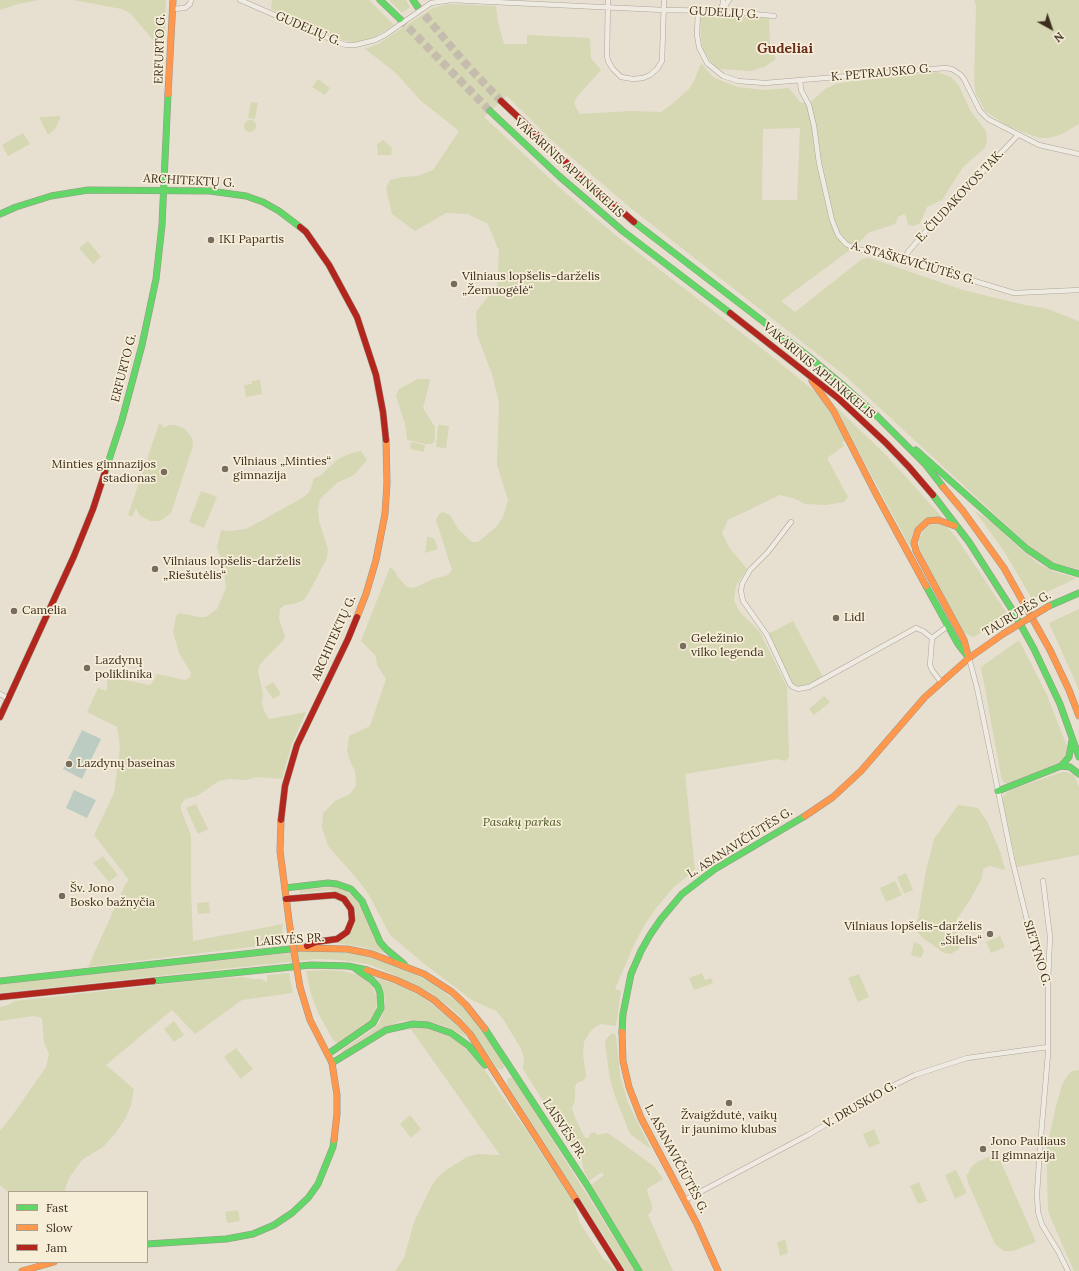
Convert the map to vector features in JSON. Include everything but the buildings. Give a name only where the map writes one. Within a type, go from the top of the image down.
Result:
[{"type":"main road","name":"ERFURTO G.","points":[[0,718],[86,528],[124,414],[142,345],[156,278],[162,225],[173,0]]},
{"type":"main road","points":[[380,0],[400,19]]},
{"type":"main road","name":"VAKARINIS APLINKKELIS","points":[[501,101],[600,194],[681,259],[808,356],[874,413],[899,437],[959,505],[1000,562],[1036,623],[1069,690],[1079,716]]},
{"type":"main road","name":"VAKARINIS APLINKKELIS","points":[[490,111],[559,176],[613,223],[800,367],[838,398],[886,443],[930,492],[992,576],[1030,643],[1060,704],[1079,757]]},
{"type":"main road","name":"ARCHITEKTŲ G.","points":[[0,214],[34,201],[74,191],[88,190],[210,191],[246,196],[263,202],[279,211],[303,229],[329,265],[357,318],[376,375],[382,405],[387,454],[387,483],[385,514],[380,545],[361,607],[348,639],[297,745],[285,786],[281,831],[280,851],[290,928],[300,987],[310,1020],[332,1063],[336,1080],[337,1114],[333,1147],[318,1184],[301,1206],[284,1219],[253,1234],[226,1239],[148,1244]]},
{"type":"main road","points":[[800,367],[833,410],[876,494],[948,626],[958,644],[969,658]]},
{"type":"main road","points":[[899,437],[924,456],[1027,549],[1056,568],[1079,574]]},
{"type":"main road","points":[[957,528],[942,521],[928,521],[918,530],[914,543],[916,551],[964,640],[969,658]]},
{"type":"main road","name":"TAURUPĖS G.","points":[[969,658],[1003,634],[1049,606],[1079,593]]},
{"type":"main road","name":"L. ASANAVIČIŪTĖS G.","points":[[718,1271],[685,1200],[641,1118],[631,1093],[623,1061],[622,1029],[625,1002],[640,951],[661,919],[682,894],[714,869],[810,813],[832,797],[861,771],[916,706],[969,658]]},
{"type":"main road","points":[[1069,690],[1079,699]]},
{"type":"main road","points":[[998,791],[1061,766],[1069,757],[1073,738]]},
{"type":"main road","points":[[1061,766],[1070,767],[1079,774]]},
{"type":"main road","points":[[285,888],[328,883],[337,884],[351,889],[362,900],[380,942],[407,967]]},
{"type":"main road","points":[[286,899],[335,895],[344,900],[351,909],[352,920],[347,932],[342,936],[337,939],[316,942],[302,948]]},
{"type":"main road","name":"LAISVĖS PR.","points":[[0,981],[302,948],[347,949],[372,954],[424,974],[452,992],[466,1005],[482,1024],[587,1185],[640,1271]]},
{"type":"main road","points":[[0,997],[311,965],[348,966],[373,971],[396,980],[418,990],[434,1000],[470,1034],[621,1271]]},
{"type":"main road","points":[[328,1054],[373,1023],[381,1008],[378,987],[367,976],[348,966]]},
{"type":"main road","points":[[332,1063],[386,1030],[414,1024],[428,1025],[440,1028],[460,1038],[469,1046],[503,1086]]},
{"type":"main road","points":[[22,1271],[50,1263]]},
{"type":"street","points":[[173,9],[185,8],[190,4],[191,0]]},
{"type":"street","name":"GUDELIŲ G.","points":[[240,0],[346,45],[355,45],[375,40],[386,35],[431,4],[451,0],[556,2],[608,8],[664,10],[698,11],[722,9],[774,16]]},
{"type":"street","points":[[608,0],[608,61],[621,77],[633,79],[643,78],[650,75],[657,69],[662,61],[664,0]]},
{"type":"street","points":[[722,0],[722,9]]},
{"type":"street","points":[[722,9],[729,0]]},
{"type":"street","name":"K. PETRAUSKO G.","points":[[698,11],[697,35],[699,47],[707,63],[723,76],[738,81],[765,83],[945,68],[952,69],[964,79],[983,115],[993,122],[1039,145],[1079,154]]},
{"type":"street","name":"A. STAŠKEVIČIŪTĖS G.","points":[[800,80],[801,90],[809,105],[814,126],[819,162],[832,220],[838,235],[846,244],[856,249],[886,254],[1014,293],[1079,290]]},
{"type":"street","name":"E. ČIUDAKOVOS TAK.","points":[[904,260],[908,252],[927,230],[1018,135]]},
{"type":"street","points":[[791,522],[768,552],[750,570],[742,584],[741,590],[743,601],[767,635],[790,684],[793,687],[798,689],[809,687],[916,628],[932,638]]},
{"type":"street","points":[[941,682],[930,665],[932,638],[948,626]]},
{"type":"street","name":"SIETYNO G.","points":[[969,658],[977,688],[1012,859],[1035,953],[1048,982],[1048,1047],[1039,1155],[1037,1194],[1038,1212],[1042,1225],[1068,1271]]},
{"type":"street","points":[[0,694],[9,699]]},
{"type":"street","points":[[1043,881],[1050,938],[1048,982]]},
{"type":"street","name":"V. DRUSKIO G.","points":[[685,1200],[808,1135],[890,1087],[915,1075],[967,1058],[1048,1047]]},
{"type":"green space","points":[[0,0],[39,0],[18,4],[0,10]]},
{"type":"green space","points":[[73,0],[166,0],[164,43],[157,43],[154,41],[131,14],[122,9]]},
{"type":"green space","points":[[272,0],[369,0],[394,25],[373,38],[355,42],[345,41],[271,9]]},
{"type":"green space","points":[[389,0],[406,0],[410,7],[402,13]]},
{"type":"green space","points":[[974,0],[1079,0],[1079,124],[1060,135],[1048,138],[1039,138],[1007,126],[985,111],[976,94],[974,82],[976,5]]},
{"type":"green space","name":"Pasakų parkas","points":[[447,4],[496,6],[498,22],[504,44],[527,44],[527,35],[590,38],[591,58],[601,70],[576,98],[574,104],[580,114],[631,111],[661,112],[689,89],[701,63],[713,77],[737,87],[765,90],[789,88],[801,103],[812,101],[825,89],[838,83],[938,72],[951,77],[959,86],[970,110],[986,131],[987,140],[985,148],[963,167],[942,200],[927,207],[920,223],[914,226],[908,225],[904,214],[898,217],[895,224],[868,233],[858,244],[781,301],[795,312],[862,259],[870,258],[963,290],[1025,305],[1045,308],[1079,321],[1079,569],[1056,564],[1046,559],[1028,545],[843,374],[628,206],[549,138],[507,96],[484,117],[560,188],[614,234],[818,394],[824,401],[845,441],[842,443],[844,446],[827,458],[848,497],[844,502],[826,505],[805,504],[793,498],[780,495],[728,520],[722,533],[729,547],[747,569],[736,586],[734,600],[739,611],[760,632],[787,687],[789,758],[785,761],[777,759],[685,774],[695,870],[674,887],[657,907],[645,924],[633,947],[615,989],[621,991],[616,1026],[601,1024],[595,1027],[589,1033],[584,1042],[583,1055],[586,1076],[584,1080],[577,1083],[575,1087],[575,1100],[572,1109],[575,1118],[585,1138],[588,1138],[591,1133],[595,1132],[597,1135],[606,1133],[611,1135],[655,1167],[663,1179],[648,1188],[647,1191],[652,1205],[652,1211],[648,1215],[673,1271],[643,1271],[591,1185],[604,1175],[602,1172],[589,1181],[584,1171],[581,1157],[564,1131],[561,1130],[523,1069],[524,1057],[520,1047],[503,1019],[496,1011],[472,1000],[423,963],[390,935],[369,895],[328,846],[322,828],[323,813],[335,801],[350,794],[356,786],[355,771],[347,751],[349,736],[370,726],[386,679],[377,665],[376,656],[361,641],[390,567],[395,571],[407,587],[414,588],[433,579],[448,575],[452,570],[436,520],[439,514],[443,512],[450,515],[458,529],[472,542],[478,542],[496,527],[503,517],[508,500],[497,465],[499,403],[492,374],[477,335],[476,312],[497,285],[499,251],[488,224],[468,214],[446,213],[415,231],[392,214],[386,188],[390,180],[402,177],[417,176],[433,170],[459,131],[420,100],[396,73],[365,49],[378,44],[431,9]],"holes":[[[800,128],[797,200],[762,200],[763,129]]]},
{"type":"green space","points":[[703,15],[769,18],[770,46],[776,59],[764,67],[751,71],[719,69],[711,62],[703,50],[700,17]]},
{"type":"green space","points":[[318,79],[330,88],[325,95],[312,87]]},
{"type":"green space","points":[[251,102],[258,103],[255,119],[248,118]]},
{"type":"green space","points":[[61,116],[56,128],[48,135],[39,117]]},
{"type":"green space","points":[[250,120],[254,122],[256,126],[254,130],[250,132],[246,130],[244,126],[246,122]]},
{"type":"green space","points":[[23,133],[30,144],[8,156],[2,145]]},
{"type":"green space","points":[[383,140],[392,148],[391,155],[378,155],[377,144]]},
{"type":"green space","points":[[88,241],[101,257],[93,264],[79,248]]},
{"type":"green space","points":[[418,379],[429,379],[430,381],[423,408],[435,427],[435,440],[432,444],[407,440],[405,424],[396,396],[399,389]]},
{"type":"green space","points":[[260,380],[262,394],[246,397],[244,385],[252,384],[252,381]]},
{"type":"green space","points":[[837,408],[885,454],[942,517],[917,526],[912,535],[910,547],[836,409]]},
{"type":"green space","points":[[159,424],[163,425],[162,428],[175,425],[185,429],[192,438],[193,446],[171,513],[160,521],[151,521],[140,516],[136,508],[132,517],[128,515]]},
{"type":"green space","points":[[438,425],[449,426],[446,448],[436,447]]},
{"type":"green space","points":[[411,442],[425,445],[424,452],[410,449]]},
{"type":"green space","points":[[361,451],[367,460],[354,475],[337,483],[320,499],[318,509],[319,521],[328,549],[327,558],[304,600],[294,604],[285,605],[280,609],[279,619],[285,636],[284,640],[259,666],[258,671],[263,694],[262,704],[269,719],[306,712],[291,746],[282,779],[257,777],[246,780],[229,779],[219,781],[197,796],[185,799],[181,805],[181,810],[191,835],[193,941],[283,924],[282,930],[284,943],[88,967],[125,885],[129,880],[94,835],[114,793],[120,747],[117,727],[87,712],[98,688],[107,691],[107,680],[110,677],[149,685],[152,683],[157,674],[185,680],[190,677],[191,673],[179,653],[173,632],[176,616],[180,613],[206,617],[217,609],[226,588],[224,571],[217,547],[221,530],[231,531],[246,529],[304,497],[310,491],[314,478],[320,476],[338,459]]},
{"type":"green space","points":[[201,491],[217,497],[204,528],[189,522]]},
{"type":"green space","points":[[975,511],[992,522],[1018,547],[1039,564],[1055,572],[1077,578],[1032,599],[1005,553]]},
{"type":"green space","points":[[939,524],[947,527],[956,537],[1008,615],[976,636],[972,637],[963,632],[919,548],[919,539],[923,530],[930,525]]},
{"type":"green space","points":[[427,537],[434,538],[438,549],[425,553]]},
{"type":"green space","points":[[1079,609],[1079,690],[1049,623]]},
{"type":"green space","points":[[793,621],[823,677],[801,687],[793,684],[768,634]]},
{"type":"green space","points":[[1019,640],[1047,695],[1068,749],[1068,753],[1060,762],[1007,784],[1003,782],[1001,776],[981,667]]},
{"type":"green space","points":[[273,682],[281,694],[273,699],[265,687]]},
{"type":"green space","points":[[824,696],[830,702],[814,715],[809,709]]},
{"type":"green space","points":[[1062,772],[1074,775],[1079,787],[1079,855],[1017,867],[1002,798],[1007,792],[1013,789]]},
{"type":"green space","points":[[196,804],[208,829],[198,834],[186,808]]},
{"type":"green space","points":[[958,805],[978,808],[988,823],[1001,854],[1005,870],[990,866],[983,869],[982,878],[970,900],[957,919],[955,928],[959,941],[959,949],[951,954],[944,953],[924,939],[917,932],[915,926],[918,918],[926,870],[934,839]]},
{"type":"green space","points":[[103,856],[118,875],[109,882],[93,863]]},
{"type":"green space","points":[[906,873],[913,890],[904,894],[897,877]]},
{"type":"green space","points":[[895,881],[902,895],[886,902],[880,888]]},
{"type":"green space","points":[[334,887],[344,889],[357,900],[362,908],[374,938],[384,953],[362,947],[337,943],[349,935],[355,923],[356,913],[346,897],[331,890],[300,893],[299,890]]},
{"type":"green space","points":[[209,902],[210,913],[198,914],[197,903]]},
{"type":"green space","points":[[1000,936],[1005,947],[991,953],[986,942]]},
{"type":"green space","points":[[914,942],[921,945],[924,951],[921,958],[911,955]]},
{"type":"green space","points":[[316,950],[335,950],[376,958],[435,985],[471,1014],[503,1062],[504,1067],[502,1070],[497,1068],[460,1016],[428,991],[368,964],[341,960],[316,959],[0,993],[0,984]]},
{"type":"green space","points":[[306,971],[342,971],[364,977],[370,982],[377,997],[376,1013],[372,1020],[339,1044],[333,1040],[318,1013],[311,994]]},
{"type":"green space","points":[[289,973],[293,993],[242,1000],[195,1034],[172,1010],[106,1065],[134,1089],[131,1105],[125,1119],[115,1134],[103,1147],[82,1160],[69,1178],[66,1191],[8,1192],[0,1185],[0,1131],[46,1067],[49,1054],[44,1042],[42,1018],[33,1016],[0,1021],[0,1007],[15,1001],[209,979],[243,977],[261,979],[267,982],[267,975]]},
{"type":"green space","points":[[702,973],[705,980],[711,978],[713,983],[694,990],[689,978]]},
{"type":"green space","points":[[859,974],[869,997],[858,1002],[848,978]]},
{"type":"green space","points":[[375,977],[400,986],[421,996],[459,1027],[468,1039],[454,1030],[435,1023],[416,1020],[401,1021],[370,1035],[343,1053],[341,1051],[372,1030],[379,1023],[385,1003],[381,985]]},
{"type":"green space","points":[[174,1021],[184,1035],[174,1042],[164,1029]]},
{"type":"green space","points":[[425,1027],[446,1033],[460,1042],[474,1055],[574,1203],[580,1223],[604,1260],[606,1260],[616,1271],[395,1271],[404,1258],[414,1222],[437,1178],[446,1170],[467,1157],[477,1154],[500,1155],[410,1028]]},
{"type":"green space","points":[[612,1033],[616,1035],[620,1075],[628,1103],[651,1149],[630,1134],[616,1099],[610,1079],[605,1044],[606,1039]]},
{"type":"green space","points":[[236,1048],[253,1069],[241,1079],[224,1057]]},
{"type":"green space","points":[[1079,1070],[1079,1271],[1074,1271],[1048,1211],[1047,1146],[1062,1085],[1072,1071]]},
{"type":"green space","points":[[511,1077],[514,1079],[635,1271],[626,1271],[507,1084],[507,1079]]},
{"type":"green space","points":[[410,1115],[421,1129],[411,1138],[400,1124]]},
{"type":"green space","points":[[874,1129],[880,1143],[869,1148],[863,1134]]},
{"type":"green space","points":[[997,1153],[1036,1242],[1013,1251],[1004,1251],[995,1244],[966,1175],[971,1167],[977,1162]]},
{"type":"green space","points":[[956,1170],[967,1193],[955,1199],[945,1175]]},
{"type":"green space","points":[[919,1182],[927,1201],[918,1204],[910,1186]]},
{"type":"green space","points":[[238,1210],[240,1221],[227,1223],[225,1212]]},
{"type":"green space","points":[[785,1239],[788,1253],[780,1256],[777,1243]]},
{"type":"shaded area","points":[[82,730],[101,739],[82,779],[63,769]]},
{"type":"shaded area","points":[[74,790],[96,800],[87,818],[66,808]]},
{"type":"tunnel","points":[[417,6],[465,63],[501,101]]},
{"type":"tunnel","points":[[400,19],[490,111]]},
{"type":"traffic: fast","points":[[380,0],[400,19]]},
{"type":"traffic: fast","points":[[413,0],[417,6]]},
{"type":"traffic: fast","points":[[105,472],[122,420],[142,345],[156,279],[162,225],[168,94]]},
{"type":"traffic: fast","points":[[490,111],[559,176],[624,232],[730,313]]},
{"type":"traffic: fast","points":[[0,214],[16,207],[51,196],[88,190],[210,191],[246,196],[263,202],[279,211],[300,227]]},
{"type":"traffic: fast","points":[[634,222],[808,356],[845,387],[874,413],[926,465],[943,487]]},
{"type":"traffic: fast","points":[[916,450],[1027,549],[1052,566],[1079,574]]},
{"type":"traffic: fast","points":[[933,495],[969,542],[1013,611],[1034,649],[1060,704],[1079,757]]},
{"type":"traffic: fast","points":[[926,586],[958,644],[969,658]]},
{"type":"traffic: fast","points":[[1049,606],[1079,593]]},
{"type":"traffic: fast","points":[[998,791],[1061,766],[1069,757],[1072,740]]},
{"type":"traffic: fast","points":[[1061,766],[1070,767],[1079,774]]},
{"type":"traffic: fast","points":[[622,1032],[623,1014],[631,974],[650,935],[682,894],[715,869],[805,816]]},
{"type":"traffic: fast","points":[[285,888],[328,883],[337,884],[351,889],[362,901],[380,942],[404,964]]},
{"type":"traffic: fast","points":[[0,981],[299,948]]},
{"type":"traffic: fast","points":[[153,981],[311,965],[348,966],[367,970]]},
{"type":"traffic: fast","points":[[328,1054],[373,1023],[381,1008],[378,987],[372,980],[356,969]]},
{"type":"traffic: fast","points":[[332,1063],[386,1030],[413,1024],[428,1025],[451,1033],[469,1046],[485,1065]]},
{"type":"traffic: fast","points":[[485,1029],[587,1185],[639,1271]]},
{"type":"traffic: fast","points":[[148,1244],[226,1239],[253,1234],[274,1225],[292,1213],[308,1198],[318,1184],[333,1147],[334,1140]]},
{"type":"traffic: slow","points":[[168,94],[173,0]]},
{"type":"traffic: slow","points":[[812,381],[833,410],[876,494],[926,586]]},
{"type":"traffic: slow","points":[[357,617],[366,594],[376,560],[385,514],[387,483],[386,440]]},
{"type":"traffic: slow","points":[[943,487],[963,511],[1004,568],[1050,650],[1069,690],[1079,716]]},
{"type":"traffic: slow","points":[[955,526],[938,520],[928,521],[918,530],[914,543],[916,551],[964,640],[968,655]]},
{"type":"traffic: slow","points":[[1003,634],[1049,606]]},
{"type":"traffic: slow","points":[[805,816],[833,797],[861,771],[925,697],[969,658],[1003,634]]},
{"type":"traffic: slow","points":[[281,820],[280,851],[290,928]]},
{"type":"traffic: slow","points":[[290,928],[300,987]]},
{"type":"traffic: slow","points":[[299,948],[347,949],[372,954],[424,974],[452,992],[466,1005],[485,1029]]},
{"type":"traffic: slow","points":[[367,970],[396,980],[418,990],[434,1000],[470,1034],[577,1201]]},
{"type":"traffic: slow","points":[[300,987],[310,1020],[332,1063],[337,1095],[337,1114],[334,1140]]},
{"type":"traffic: slow","points":[[622,1032],[623,1061],[629,1087],[641,1118],[697,1224],[718,1271]]},
{"type":"traffic: slow","points":[[22,1271],[50,1263]]},
{"type":"traffic: jam","points":[[501,101],[570,166],[634,222]]},
{"type":"traffic: jam","points":[[300,227],[306,232],[329,265],[357,317],[376,375],[383,412],[386,440]]},
{"type":"traffic: jam","points":[[730,313],[838,398],[886,443],[933,495]]},
{"type":"traffic: jam","points":[[0,717],[74,556],[93,509],[105,472]]},
{"type":"traffic: jam","points":[[281,820],[285,786],[297,745],[357,617]]},
{"type":"traffic: jam","points":[[286,899],[335,895],[344,899],[351,909],[352,920],[347,932],[337,939],[316,942],[307,946]]},
{"type":"traffic: jam","points":[[0,997],[153,981]]},
{"type":"traffic: jam","points":[[577,1201],[621,1271]]},
{"type":"place","name":"IKI Papartis","points":[[211,240]]},
{"type":"place","name":"Vilniaus lopšelis-darželis „Žemuogėlė“","points":[[454,284]]},
{"type":"place","name":"Vilniaus „Minties“ gimnazija","points":[[225,469]]},
{"type":"place","name":"Minties gimnazijos stadionas","points":[[164,472]]},
{"type":"place","name":"Vilniaus lopšelis-darželis „Riešutėlis“","points":[[155,569]]},
{"type":"place","name":"Camelia","points":[[14,611]]},
{"type":"place","name":"Lidl","points":[[836,618]]},
{"type":"place","name":"Geležinio vilko legenda","points":[[683,646]]},
{"type":"place","name":"Lazdynų poliklinika","points":[[87,668]]},
{"type":"place","name":"Lazdynų baseinas","points":[[69,764]]},
{"type":"place","name":"Šv. Jono Bosko bažnyčia","points":[[62,896]]},
{"type":"place","name":"Vilniaus lopšelis-darželis „Šilelis“","points":[[990,934]]},
{"type":"place","name":"Žvaigždutė, vaikų ir jaunimo klubas","points":[[729,1103]]},
{"type":"place","name":"Jono Pauliaus II gimnazija","points":[[983,1149]]},
{"type":"district","name":"Gudeliai","points":[[785,49]]}]
